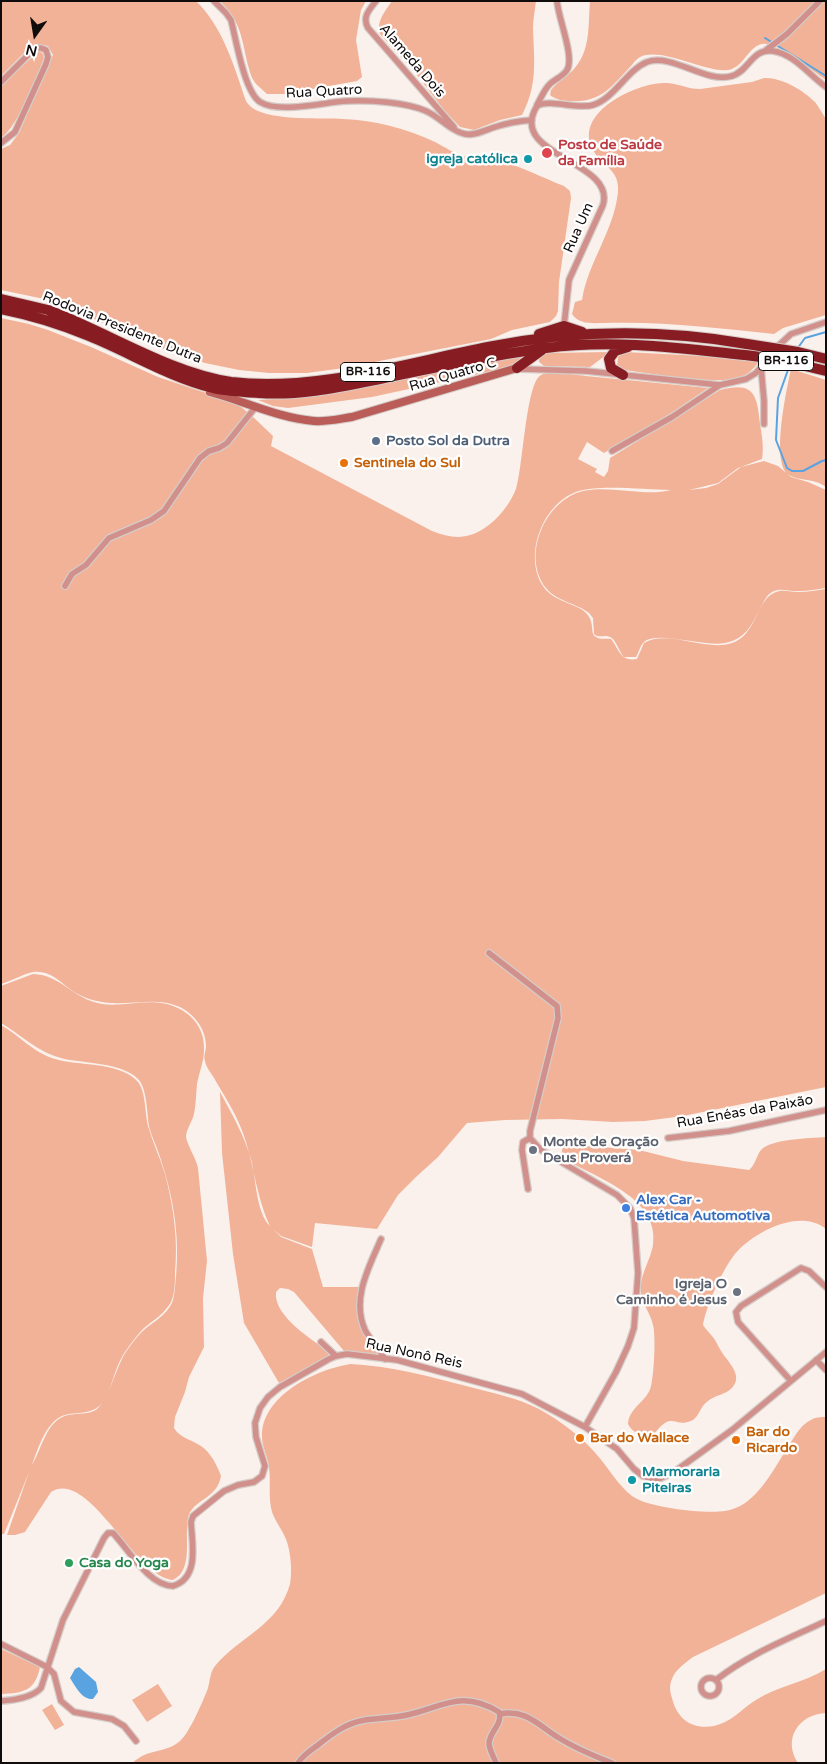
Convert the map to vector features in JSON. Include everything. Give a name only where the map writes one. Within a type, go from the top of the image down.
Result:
[{"type":"highway","name":"Rodovia Presidente Dutra","points":[[1,299],[56,313],[180,368],[216,379],[251,384],[314,382],[502,345],[550,337],[592,334],[710,338],[798,352],[826,359]]},
{"type":"highway","name":"Rodovia Presidente Dutra","points":[[1,309],[48,321],[92,337],[158,368],[197,383],[215,388],[259,393],[291,394],[317,391],[546,348],[613,344],[745,355],[776,359],[826,370]]},
{"type":"highway","points":[[502,345],[564,326],[592,334]]},
{"type":"highway","points":[[623,375],[611,368],[610,356],[615,351],[643,345]]},
{"type":"highway","points":[[517,368],[546,348]]},
{"type":"street","name":"Rua Quatro","points":[[214,1],[231,20],[247,82],[254,95],[262,103],[282,107],[346,101],[397,104],[426,111],[459,132]]},
{"type":"street","name":"Alameda Dois","points":[[376,1],[366,16],[365,22],[368,28],[459,132]]},
{"type":"street","points":[[459,132],[472,135],[516,121],[532,120],[545,90],[554,80],[564,74],[569,65],[569,53],[558,12],[558,1]]},
{"type":"street","points":[[536,107],[545,102],[576,106],[598,103],[607,98],[641,65],[650,61],[669,63],[711,75],[733,76],[755,56],[765,51],[787,34],[820,1]]},
{"type":"street","points":[[1,82],[35,48],[46,50],[48,56],[46,64],[15,132],[1,143]]},
{"type":"street","points":[[765,51],[778,52],[826,87]]},
{"type":"street","name":"Rua Um","points":[[532,120],[532,129],[536,137],[544,145],[597,180],[604,198],[603,205],[570,280],[564,326]]},
{"type":"street","name":"Rua Quatro C","points":[[67,328],[138,363],[187,384],[265,409],[315,421],[352,417],[517,368],[586,371],[720,385],[746,379],[787,338],[803,329],[826,322]]},
{"type":"street","points":[[760,367],[764,401],[764,424]]},
{"type":"street","points":[[612,451],[672,417],[720,385]]},
{"type":"street","points":[[65,586],[72,574],[86,565],[110,538],[151,520],[164,511],[200,458],[209,451],[227,443],[254,409]]},
{"type":"street","points":[[489,953],[557,1006],[559,1013],[531,1126],[530,1138],[541,1150],[617,1195],[630,1208],[634,1218],[638,1273],[634,1328],[616,1372],[586,1427]]},
{"type":"street","name":"Rua Enéas da Paixão","points":[[668,1138],[729,1131],[826,1110]]},
{"type":"street","points":[[528,1189],[522,1150],[523,1142],[530,1138]]},
{"type":"street","points":[[381,1239],[361,1292],[360,1311],[366,1331],[385,1358]]},
{"type":"street","points":[[791,1381],[738,1322],[736,1312],[741,1306],[798,1269],[803,1268],[809,1271],[825,1283]]},
{"type":"street","points":[[321,1342],[336,1356]]},
{"type":"street","name":"Rua Nonô Reis","points":[[47,1667],[63,1620],[106,1534],[112,1532],[157,1581],[170,1586],[184,1581],[192,1566],[191,1522],[193,1516],[224,1491],[257,1480],[264,1473],[265,1463],[255,1432],[256,1418],[260,1408],[280,1387],[336,1356],[360,1355],[385,1358],[522,1394],[586,1427],[622,1453],[640,1474],[651,1478],[661,1478],[674,1472],[718,1441],[826,1352]]},
{"type":"street","points":[[816,1360],[826,1370]]},
{"type":"street","points":[[716,1680],[756,1654],[826,1621]]},
{"type":"street","points":[[1,1644],[47,1667],[54,1674],[61,1701],[74,1712],[112,1719],[124,1726],[136,1741]]},
{"type":"street","points":[[1,1701],[21,1698],[37,1691],[42,1685],[47,1667]]},
{"type":"street","points":[[298,1763],[306,1753],[331,1734],[344,1727],[364,1720],[416,1713],[450,1701],[473,1702],[494,1709],[500,1714],[512,1712],[525,1716],[576,1748],[612,1763]]},
{"type":"street","points":[[496,1763],[489,1742],[500,1721],[500,1714]]},
{"type":"shaded area","points":[[1,1],[196,1],[221,35],[246,101],[253,108],[263,113],[290,118],[355,120],[391,126],[424,137],[459,155],[508,163],[564,186],[570,191],[571,198],[556,316],[550,322],[512,330],[491,339],[344,368],[307,373],[269,373],[239,370],[205,363],[164,349],[49,300],[1,290],[1,149],[10,145],[19,133],[53,55],[48,46],[36,44],[25,52],[1,76]]},
{"type":"shaded area","points":[[220,1],[366,1],[361,10],[356,40],[362,77],[357,81],[284,94],[267,94],[252,78],[239,28]]},
{"type":"shaded area","points":[[392,1],[536,1],[533,25],[533,83],[522,115],[500,120],[474,130],[460,127],[444,110],[413,70],[380,34],[380,21]]},
{"type":"shaded area","points":[[590,1],[826,1],[826,80],[782,49],[767,44],[760,44],[741,63],[729,70],[712,69],[663,55],[644,56],[639,58],[612,86],[598,96],[581,101],[557,99],[550,95],[551,90],[574,69],[583,54],[588,37]]},
{"type":"shaded area","points":[[39,51],[43,54],[44,58],[32,89],[14,123],[1,138],[1,85]]},
{"type":"shaded area","points":[[764,78],[784,82],[798,89],[815,102],[826,119],[826,315],[783,328],[774,334],[668,324],[591,323],[575,318],[572,314],[575,302],[582,300],[585,286],[612,220],[618,192],[618,184],[613,172],[595,154],[589,135],[592,123],[600,112],[611,102],[624,95],[651,85],[668,83],[700,89],[752,82]]},
{"type":"shaded area","points":[[1,318],[48,330],[158,377],[236,403],[273,436],[271,446],[432,531],[446,536],[460,537],[479,531],[500,515],[511,500],[516,489],[532,393],[536,381],[541,375],[550,373],[708,388],[673,412],[604,453],[587,442],[578,459],[597,469],[595,472],[604,477],[608,471],[610,458],[720,390],[740,387],[752,392],[755,398],[763,441],[762,459],[738,468],[718,483],[689,490],[718,484],[741,467],[764,461],[778,466],[791,477],[826,490],[826,588],[802,591],[779,590],[772,592],[766,598],[753,623],[739,638],[733,641],[716,644],[664,638],[710,645],[732,643],[747,633],[752,625],[764,602],[769,596],[779,591],[802,592],[826,589],[826,1087],[683,1116],[645,1121],[613,1122],[562,1119],[467,1123],[438,1157],[398,1195],[377,1229],[315,1223],[312,1247],[281,1236],[273,1229],[281,1237],[312,1249],[323,1287],[359,1287],[358,1309],[380,1355],[344,1351],[294,1292],[280,1288],[276,1292],[277,1301],[288,1319],[306,1336],[333,1355],[279,1383],[244,1323],[233,1254],[222,1153],[220,1092],[249,1153],[241,1128],[235,1115],[206,1065],[204,1058],[206,1046],[204,1034],[194,1018],[180,1007],[160,1002],[107,1003],[90,999],[76,993],[53,976],[39,972],[29,973],[1,984]],"holes":[[[596,488],[671,490],[661,492],[605,489],[583,491],[569,496],[558,505],[548,517],[541,531],[536,561],[539,575],[546,588],[555,596],[589,613],[593,618],[594,634],[612,638],[624,657],[611,639],[599,638],[594,635],[591,622],[586,613],[550,594],[543,586],[537,574],[535,560],[536,546],[540,532],[546,519],[554,507],[564,498],[576,492]],[[652,638],[664,638],[644,643],[637,659],[627,659],[624,657],[636,657],[645,641]],[[253,1171],[261,1202],[270,1226],[265,1220],[259,1204]]]},
{"type":"shaded area","points":[[610,352],[590,367],[544,366],[539,362],[541,356],[547,353]]},
{"type":"shaded area","points":[[625,352],[761,359],[747,374],[741,377],[701,380],[623,370],[617,367],[618,357]]},
{"type":"shaded area","points":[[532,353],[506,368],[372,397],[288,408],[273,406],[258,400],[292,398]]},
{"type":"shaded area","points":[[791,369],[826,380],[826,487],[816,482],[793,477],[783,468],[780,442],[781,425]]},
{"type":"shaded area","points":[[33,974],[43,975],[52,978],[83,997],[102,1004],[118,1005],[151,1002],[167,1004],[189,1015],[199,1026],[202,1034],[204,1054],[197,1084],[194,1114],[186,1136],[198,1168],[207,1261],[203,1298],[204,1347],[189,1377],[175,1417],[174,1428],[179,1434],[208,1452],[221,1476],[215,1490],[190,1512],[187,1526],[187,1552],[184,1569],[173,1580],[158,1575],[143,1562],[96,1509],[81,1495],[66,1489],[51,1492],[25,1532],[7,1535],[29,1472],[4,1534],[1,1534],[1,1025],[47,1056],[118,1070],[135,1079],[142,1088],[147,1123],[165,1175],[172,1204],[176,1238],[176,1261],[174,1287],[169,1306],[141,1331],[128,1348],[142,1332],[170,1307],[172,1303],[175,1290],[177,1245],[172,1199],[164,1169],[149,1126],[146,1101],[141,1083],[132,1074],[115,1067],[59,1058],[42,1050],[1,1023],[1,986]],"holes":[[[128,1348],[112,1384],[108,1392],[117,1367]],[[105,1398],[94,1411],[68,1415],[54,1423],[32,1465],[42,1439],[55,1421],[65,1415],[93,1410]]]},
{"type":"shaded area","points":[[826,1137],[826,1229],[815,1223],[802,1221],[789,1222],[762,1232],[750,1240],[732,1258],[723,1272],[711,1300],[703,1325],[732,1366],[736,1375],[735,1384],[723,1394],[705,1403],[691,1421],[680,1423],[669,1421],[654,1434],[646,1435],[636,1432],[628,1424],[629,1418],[649,1391],[654,1364],[654,1330],[642,1297],[641,1286],[653,1245],[653,1229],[647,1216],[638,1204],[626,1193],[570,1162],[562,1154],[563,1147],[568,1144],[639,1150],[683,1161],[749,1170],[761,1150],[773,1143]]},
{"type":"shaded area","points":[[351,1364],[381,1367],[426,1376],[505,1396],[531,1405],[555,1419],[578,1436],[592,1449],[618,1482],[632,1496],[650,1504],[691,1511],[725,1511],[747,1502],[764,1484],[802,1427],[814,1418],[826,1417],[826,1593],[693,1657],[675,1673],[670,1686],[674,1705],[682,1717],[692,1724],[706,1727],[720,1724],[731,1718],[764,1695],[809,1678],[826,1669],[826,1713],[816,1714],[808,1718],[796,1729],[792,1745],[798,1763],[132,1763],[142,1756],[171,1747],[184,1737],[200,1708],[215,1666],[268,1620],[285,1598],[290,1584],[290,1557],[286,1538],[272,1512],[269,1467],[262,1441],[264,1422],[280,1397],[293,1387],[307,1378],[322,1372]]},
{"type":"shaded area","points":[[1,1649],[40,1667],[32,1686],[16,1693],[1,1694]]},
{"type":"shaded area","points":[[158,1684],[172,1706],[147,1722],[132,1700]]},
{"type":"shaded area","points":[[52,1704],[64,1725],[55,1730],[42,1710]]},
{"type":"water","points":[[79,1667],[96,1682],[98,1692],[93,1699],[82,1695],[70,1678],[75,1669]]},
{"type":"waterway","points":[[765,38],[826,76]]},
{"type":"waterway","points":[[797,349],[805,338],[826,332]]},
{"type":"waterway","points":[[789,367],[778,398],[776,440],[787,468],[792,471],[803,471],[826,460]]},
{"type":"place","name":"Posto de Saúde da Família","points":[[547,153]]},
{"type":"place","name":"igreja católica","points":[[528,159]]},
{"type":"place","name":"Posto Sol da Dutra","points":[[376,441]]},
{"type":"place","name":"Sentinela do Sul","points":[[344,463]]},
{"type":"place","name":"Monte de Oração Deus Proverá","points":[[533,1150]]},
{"type":"place","name":"Alex Car - Estética Automotiva","points":[[626,1208]]},
{"type":"place","name":"Igreja O Caminho é Jesus","points":[[737,1292]]},
{"type":"place","name":"Bar do Wallace","points":[[580,1438]]},
{"type":"place","name":"Bar do Ricardo","points":[[736,1440]]},
{"type":"place","name":"Marmoraria Piteiras","points":[[632,1480]]},
{"type":"place","name":"Casa do Yoga","points":[[69,1563]]}]
